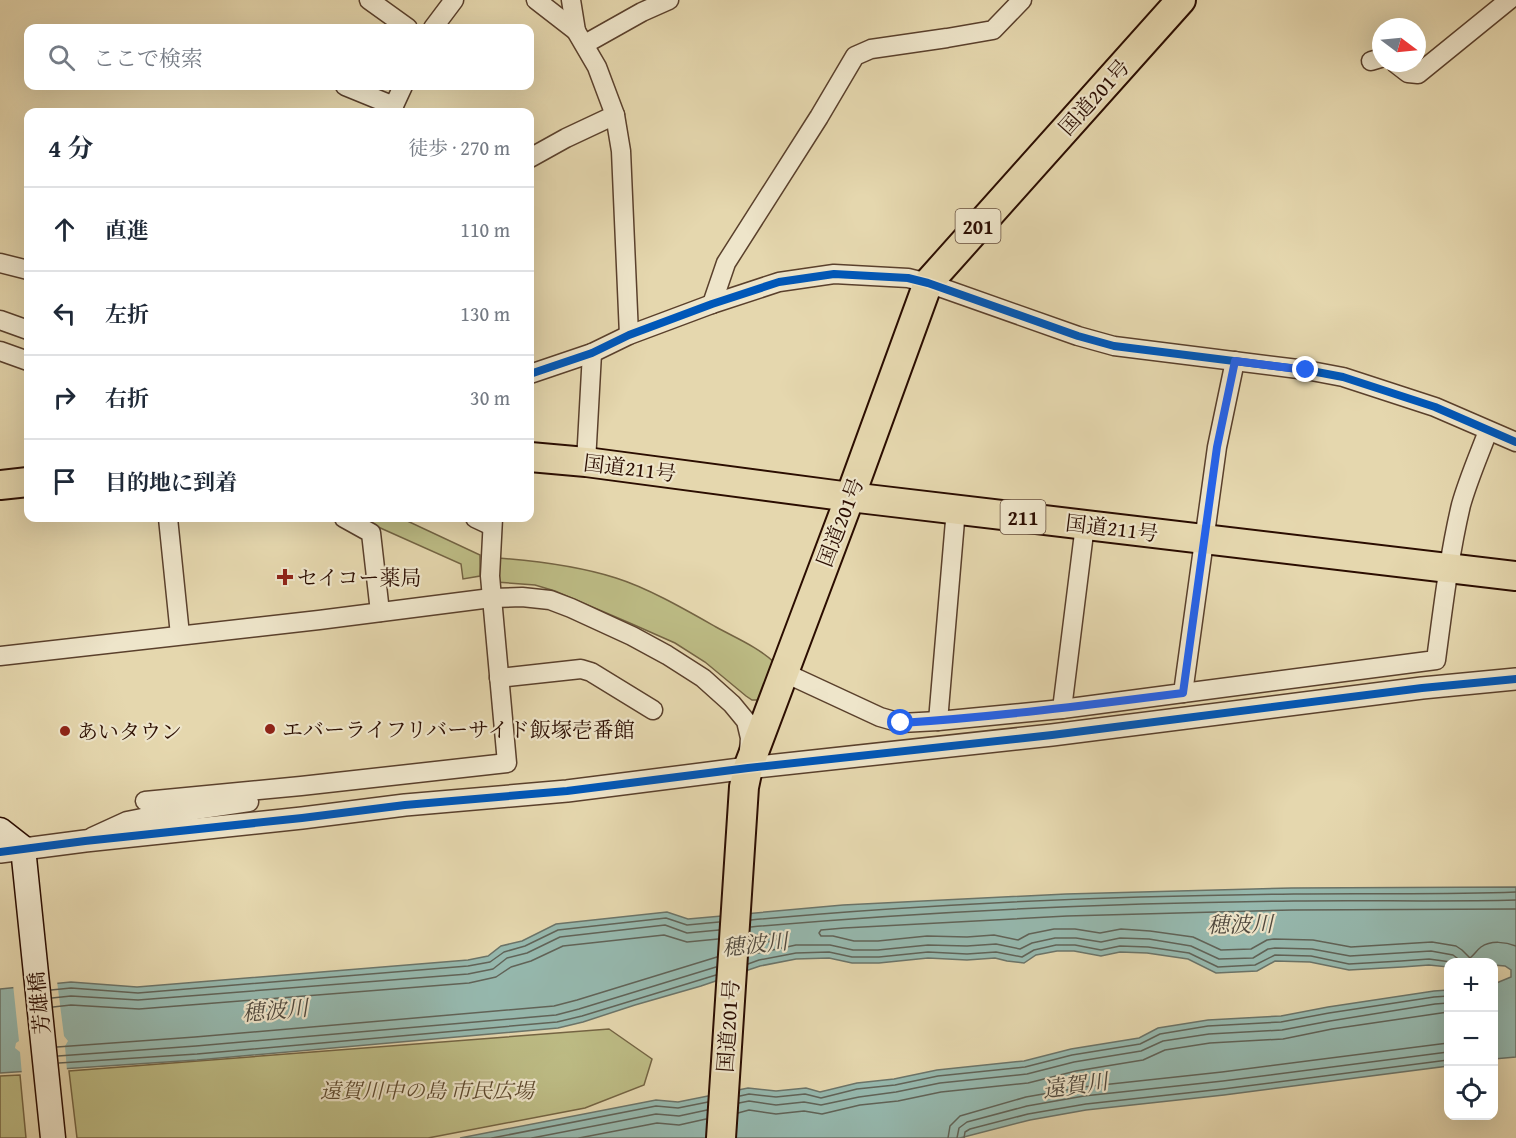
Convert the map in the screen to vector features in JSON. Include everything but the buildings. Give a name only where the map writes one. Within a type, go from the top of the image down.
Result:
[{"type":"highway","name":"国道201号","points":[[721,1138],[746,777],[928,283],[1177,1]]},
{"type":"highway","name":"国道211号","points":[[534,457],[1203,540],[1516,576]]},
{"type":"highway","points":[[0,484],[24,482]]},
{"type":"main road","points":[[0,830],[16,856]]},
{"type":"main road","name":"芳雄橋","points":[[16,856],[53,1138]]},
{"type":"street","points":[[369,0],[402,24]]},
{"type":"street","points":[[436,24],[454,0]]},
{"type":"street","points":[[536,0],[580,37]]},
{"type":"street","points":[[571,0],[580,37],[597,67],[615,115],[621,151],[629,335]]},
{"type":"street","points":[[580,37],[669,0]]},
{"type":"street","points":[[712,304],[726,263],[855,56],[872,49],[993,30],[1022,0]]},
{"type":"street","points":[[1426,67],[1509,0]]},
{"type":"street","points":[[353,90],[390,108]]},
{"type":"street","points":[[392,108],[401,90]]},
{"type":"street","points":[[534,156],[615,115]]},
{"type":"street","points":[[0,263],[24,269]]},
{"type":"street","points":[[534,373],[592,353],[629,335],[712,304],[779,282],[834,274],[908,278],[1114,346],[1306,370],[1344,377],[1435,407],[1516,442]]},
{"type":"street","points":[[0,320],[24,329]]},
{"type":"street","points":[[0,351],[24,360]]},
{"type":"street","points":[[586,462],[592,353]]},
{"type":"street","points":[[1183,693],[1217,447],[1235,361]]},
{"type":"street","points":[[783,672],[880,717],[901,723],[1062,709],[1436,660],[1448,568],[1462,503],[1488,431]]},
{"type":"street","points":[[938,721],[956,509]]},
{"type":"street","points":[[168,522],[180,635]]},
{"type":"street","points":[[351,522],[371,533],[380,612]]},
{"type":"street","points":[[85,841],[127,821],[143,809],[275,798],[301,786],[507,764],[491,598],[493,522]]},
{"type":"street","points":[[1062,709],[1085,525]]},
{"type":"street","points":[[0,656],[491,598],[522,597],[550,600],[632,636],[667,655],[703,678],[732,704],[746,721],[750,738],[746,777]]},
{"type":"street","points":[[499,678],[581,669],[591,672],[653,710]]},
{"type":"street","points":[[16,856],[85,841],[405,805],[746,777],[1052,735],[1422,688],[1516,679]]},
{"type":"green space","points":[[367,522],[410,522],[480,555],[480,576],[463,579],[461,564]]},
{"type":"green space","points":[[498,558],[558,565],[616,578],[641,587],[754,647],[775,663],[760,700],[752,700],[746,696],[705,662],[675,643],[555,591],[535,585],[496,582]]},
{"type":"green space","name":"遠賀川中の島 市民広場","points":[[609,1029],[652,1059],[644,1085],[585,1108],[428,1138],[77,1138],[69,1071]]},
{"type":"green space","points":[[20,1075],[26,1138],[0,1138],[0,1076]]},
{"type":"water","name":"穂波川","points":[[1516,887],[1516,1057],[1498,1059],[1498,982],[1511,977],[1511,970],[1498,965],[1498,958],[1444,958],[1444,967],[1429,965],[1349,970],[1310,962],[1275,961],[1257,971],[1216,973],[1188,959],[1147,953],[1120,952],[1101,956],[1074,951],[1057,951],[1036,955],[1024,963],[995,958],[967,960],[928,958],[879,963],[852,963],[829,958],[796,959],[760,966],[701,986],[558,1028],[197,1060],[0,1073],[0,989],[71,982],[137,987],[468,960],[488,956],[501,946],[522,941],[556,924],[667,912],[688,919],[843,905],[1066,894],[1292,888]]},
{"type":"water","name":"遠賀川","points":[[1444,990],[1444,1067],[1086,1110],[1030,1120],[960,1138],[460,1138],[656,1100],[678,1102],[748,1088],[776,1091],[806,1088],[820,1092],[857,1083],[894,1079],[937,1070],[1024,1061],[1071,1049],[1139,1038],[1158,1028],[1208,1020],[1281,1016]]},
{"type":"pier","points":[[57,981],[64,1036],[68,1041],[65,1046],[67,1071],[22,1075],[20,1052],[15,1048],[19,1041],[13,984]]},
{"type":"cycle path","points":[[534,373],[592,353],[629,335],[712,304],[779,282],[834,274],[908,278],[1114,346],[1306,370],[1343,377],[1435,407],[1516,442]]},
{"type":"cycle path","points":[[0,852],[405,805],[567,791],[748,768],[1052,735],[1422,688],[1516,679]]},
{"type":"place","name":"セイコー薬局","points":[[285,577]]},
{"type":"place","name":"エバーライフリバーサイド飯塚壱番館","points":[[270,729]]},
{"type":"place","name":"あいタウン","points":[[65,731]]},
{"type":"route","points":[[901,723],[958,720],[1062,709],[1183,693],[1217,447],[1235,361],[1306,370]]}]
